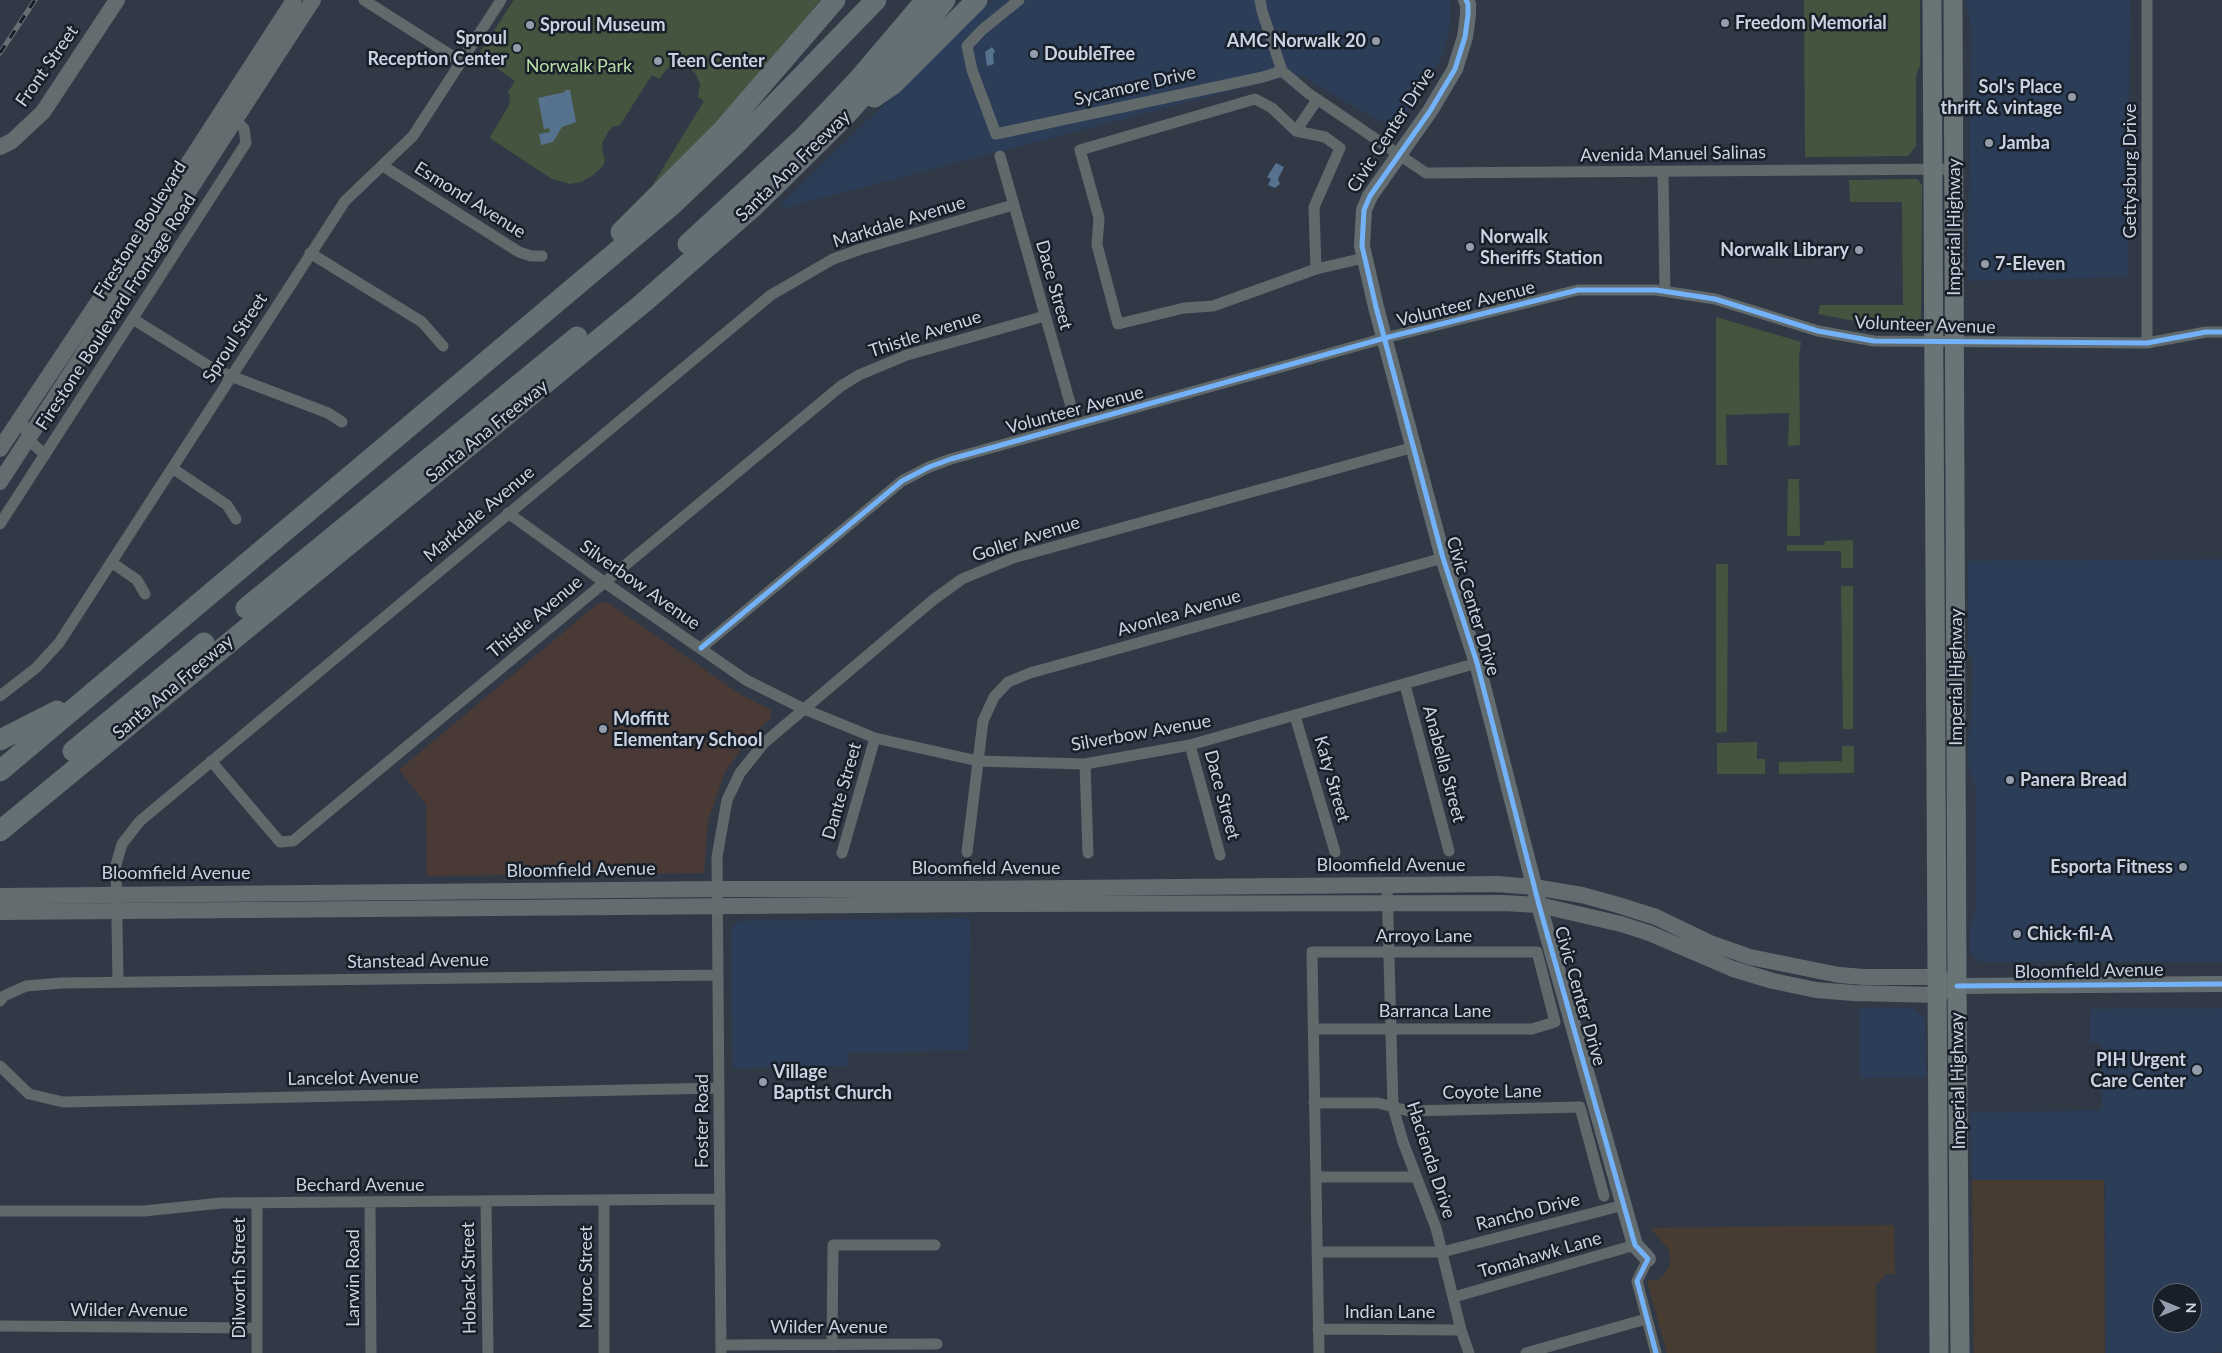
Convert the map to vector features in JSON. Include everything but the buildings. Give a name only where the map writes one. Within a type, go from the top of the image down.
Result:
[{"type":"highway","points":[[526,329],[722,131],[835,0]]},
{"type":"highway","points":[[0,771],[672,205],[735,145],[876,0]]},
{"type":"highway","points":[[0,812],[387,491],[654,274],[804,137],[858,80],[926,0]]},
{"type":"highway","name":"Santa Ana Freeway","points":[[0,831],[642,302],[754,206],[843,118],[913,40],[945,0]]},
{"type":"highway","points":[[843,118],[893,84],[977,0]]},
{"type":"highway","points":[[0,740],[87,697]]},
{"type":"highway","points":[[0,846],[72,770]]},
{"type":"main road","name":"Front Street","points":[[0,147],[12,141],[43,112],[117,0]]},
{"type":"main road","name":"Firestone Boulevard","points":[[0,449],[294,0]]},
{"type":"main road","name":"Firestone Boulevard","points":[[0,482],[313,0]]},
{"type":"main road","name":"Imperial Highway","points":[[1932,0],[1939,1353]]},
{"type":"main road","name":"Imperial Highway","points":[[1953,0],[1956,895],[1960,1353]]},
{"type":"main road","name":"Civic Center Drive","points":[[1469,1],[1465,36],[1455,69],[1430,111],[1372,192],[1364,210],[1362,229],[1364,258],[1443,558],[1477,663],[1534,887],[1635,1245],[1648,1259]]},
{"type":"main road","points":[[1934,420],[1943,450],[1944,490],[1947,495],[1955,498]]},
{"type":"main road","points":[[1934,496],[1944,527],[1946,594],[1955,601]]},
{"type":"main road","points":[[1935,794],[1944,797],[1948,858],[1956,895]]},
{"type":"main road","name":"Bloomfield Avenue","points":[[963,897],[1300,885],[1498,884],[1534,887],[1582,895],[1636,910],[1741,971],[1816,990],[1936,986],[2222,984]]},
{"type":"main road","points":[[1300,885],[1300,905]]},
{"type":"main road","name":"Bloomfield Avenue","points":[[0,896],[718,888],[831,897],[963,897],[1300,905],[1460,903],[1539,905],[1750,957],[1839,974],[1936,986]]},
{"type":"main road","points":[[606,890],[606,906]]},
{"type":"main road","name":"Bloomfield Avenue","points":[[0,912],[606,906],[718,907],[831,897]]},
{"type":"main road","points":[[1741,971],[1751,966],[1816,980],[1839,974]]},
{"type":"street","points":[[364,0],[460,61]]},
{"type":"street","name":"Sproul Street","points":[[0,696],[36,668],[59,643],[344,201],[413,136],[501,0]]},
{"type":"street","name":"Sycamore Drive","points":[[1019,0],[982,30],[967,46],[972,70],[996,134],[1263,77],[1282,70]]},
{"type":"street","points":[[1260,0],[1282,70]]},
{"type":"street","name":"Gettysburg Drive","points":[[2147,0],[2147,343]]},
{"type":"street","name":"Avenida Manuel Salinas","points":[[1282,70],[1317,100],[1422,171],[1430,174],[1954,169]]},
{"type":"street","points":[[1316,269],[1314,207],[1340,148],[1326,137],[1296,131],[1272,108],[1255,99],[1080,150],[1099,218],[1097,245],[1118,324],[1184,308],[1213,306],[1316,269],[1364,258]]},
{"type":"street","points":[[1296,131],[1317,100]]},
{"type":"street","name":"Firestone Boulevard Frontage Road","points":[[0,524],[246,143],[244,129],[235,119]]},
{"type":"street","name":"Dace Street","points":[[1000,156],[1076,424]]},
{"type":"street","name":"Esmond Avenue","points":[[383,166],[519,252],[531,256],[542,256]]},
{"type":"street","points":[[1664,172],[1665,291]]},
{"type":"street","name":"Markdale Avenue","points":[[118,981],[116,865],[122,844],[140,821],[771,295],[833,259],[860,249],[1013,205]]},
{"type":"street","points":[[310,253],[422,322],[443,346]]},
{"type":"street","name":"Volunteer Avenue","points":[[701,648],[902,481],[951,459],[1385,338],[1578,290],[1665,291],[1715,299],[1807,328],[1874,341],[2147,343],[2206,332],[2222,332]]},
{"type":"street","name":"Thistle Avenue","points":[[211,761],[280,842],[293,841],[841,386],[906,355],[1044,316]]},
{"type":"street","points":[[133,319],[215,370],[328,413],[342,422]]},
{"type":"street","points":[[21,419],[28,440],[45,455]]},
{"type":"street","name":"Goller Avenue","points":[[718,888],[717,857],[727,800],[740,773],[764,743],[933,600],[962,579],[1013,558],[1414,447]]},
{"type":"street","points":[[172,468],[227,505],[236,519]]},
{"type":"street","name":"Silverbow Avenue","points":[[508,513],[746,680],[804,709],[875,738],[978,760],[1084,764],[1190,745],[1477,663]]},
{"type":"street","name":"Avonlea Avenue","points":[[967,852],[983,721],[994,697],[1008,682],[1030,673],[1443,558]]},
{"type":"street","points":[[111,562],[137,580],[145,594]]},
{"type":"street","name":"Anabella Street","points":[[1405,685],[1449,851]]},
{"type":"street","name":"Katy Street","points":[[1295,716],[1335,852]]},
{"type":"street","name":"Dante Street","points":[[842,853],[875,738]]},
{"type":"street","name":"Dace Street","points":[[1190,745],[1220,855]]},
{"type":"street","points":[[1084,764],[1088,853]]},
{"type":"street","name":"Hacienda Drive","points":[[1387,884],[1393,1107],[1403,1142],[1436,1228],[1461,1330],[1469,1353]]},
{"type":"street","name":"Foster Road","points":[[718,888],[721,1349]]},
{"type":"street","name":"Arroyo Lane","points":[[1313,1029],[1312,952],[1390,954],[1537,952],[1556,1022]]},
{"type":"street","name":"Stanstead Avenue","points":[[0,1001],[4,996],[26,986],[118,981],[718,975]]},
{"type":"street","name":"Barranca Lane","points":[[1313,1029],[1532,1029],[1556,1022]]},
{"type":"street","points":[[1313,1029],[1319,1353]]},
{"type":"street","name":"Lancelot Avenue","points":[[0,1066],[29,1094],[63,1102],[719,1088]]},
{"type":"street","name":"Coyote Lane","points":[[1314,1103],[1378,1103],[1409,1111],[1580,1107],[1604,1196]]},
{"type":"street","points":[[1316,1177],[1416,1177]]},
{"type":"street","name":"Bechard Avenue","points":[[0,1211],[144,1211],[221,1203],[720,1199]]},
{"type":"street","name":"Muroc Street","points":[[604,1201],[604,1353]]},
{"type":"street","name":"Hoback Street","points":[[486,1202],[488,1353]]},
{"type":"street","name":"Dilworth Street","points":[[257,1203],[257,1353]]},
{"type":"street","name":"Larwin Road","points":[[370,1203],[371,1353]]},
{"type":"street","name":"Rancho Drive","points":[[1317,1252],[1442,1252],[1624,1205]]},
{"type":"street","points":[[832,1345],[833,1245],[935,1245]]},
{"type":"street","name":"Tomahawk Lane","points":[[1454,1297],[1635,1245]]},
{"type":"street","points":[[1648,1259],[1637,1281],[1656,1353]]},
{"type":"street","points":[[1526,1353],[1646,1319]]},
{"type":"street","name":"Wilder Avenue","points":[[0,1326],[257,1328]]},
{"type":"street","name":"Indian Lane","points":[[1318,1329],[1461,1330]]},
{"type":"street","name":"Wilder Avenue","points":[[721,1349],[938,1344]]},
{"type":"shaded area","points":[[994,0],[1450,0],[1450,24],[1444,52],[1432,74],[1399,123],[1389,126],[1302,75],[1269,81],[784,208],[781,204]]},
{"type":"shaded area","points":[[1965,0],[2130,0],[2128,277],[1968,281],[1971,25]]},
{"type":"shaded area","points":[[992,47],[995,51],[993,54],[994,64],[987,66],[985,52]]},
{"type":"shaded area","points":[[565,90],[570,90],[576,122],[562,127],[553,142],[541,145],[539,134],[550,132],[549,128],[544,129],[538,98],[565,92]]},
{"type":"shaded area","points":[[1276,163],[1284,167],[1278,179],[1280,184],[1275,188],[1268,185],[1271,179],[1267,177]]},
{"type":"shaded area","points":[[2222,559],[2222,962],[1979,962],[1970,952],[1970,928],[1976,909],[1976,789],[1969,769],[1968,739],[1972,713],[1973,671],[1972,655],[1968,654],[1968,561]]},
{"type":"shaded area","name":"Moffitt Elementary School","points":[[604,602],[610,604],[740,694],[771,710],[771,718],[747,741],[725,772],[708,821],[704,873],[427,876],[426,804],[399,770],[597,604]]},
{"type":"shaded area","points":[[970,918],[969,1050],[848,1053],[848,1066],[733,1068],[731,933],[734,925],[740,921]]},
{"type":"shaded area","points":[[1859,1008],[1914,1008],[1925,1019],[1926,1077],[1860,1078]]},
{"type":"shaded area","points":[[2222,1008],[2222,1351],[2209,1353],[2106,1353],[2105,1180],[1972,1179],[1970,1113],[2102,1110],[2101,1043],[2090,1043],[2090,1009]]},
{"type":"shaded area","points":[[1972,1180],[2104,1180],[2105,1353],[1974,1353]]},
{"type":"shaded area","points":[[1894,1225],[1895,1274],[1885,1274],[1881,1281],[1876,1283],[1876,1353],[1667,1353],[1647,1281],[1659,1279],[1666,1272],[1670,1265],[1670,1255],[1669,1250],[1650,1228]]},
{"type":"green space","name":"Norwalk Park","points":[[514,0],[820,0],[779,51],[710,129],[652,186],[704,101],[698,97],[700,84],[695,73],[688,68],[674,65],[667,69],[659,79],[652,75],[620,125],[612,127],[602,143],[605,160],[603,166],[592,176],[581,182],[570,184],[552,179],[490,137],[509,105],[510,97],[508,92],[515,81],[482,58],[480,52]]},
{"type":"green space","points":[[1804,0],[1920,0],[1920,66],[1916,75],[1916,146],[1908,156],[1805,157]]},
{"type":"green space","points":[[1917,179],[1922,185],[1921,326],[1875,325],[1818,314],[1820,305],[1903,305],[1902,202],[1850,202],[1849,180]]},
{"type":"green space","points":[[1716,317],[1801,342],[1799,356],[1800,445],[1788,446],[1789,413],[1726,415],[1727,465],[1716,465]]},
{"type":"green space","points":[[1788,479],[1799,479],[1800,536],[1787,536]]},
{"type":"green space","points":[[1853,540],[1853,568],[1841,568],[1841,551],[1787,551],[1787,545],[1824,545],[1825,541]]},
{"type":"green space","points":[[1716,564],[1728,564],[1727,732],[1716,733]]},
{"type":"green space","points":[[1841,586],[1853,586],[1853,729],[1843,729]]},
{"type":"green space","points":[[1757,742],[1757,759],[1765,759],[1765,774],[1717,774],[1717,743]]},
{"type":"green space","points":[[1842,746],[1854,746],[1854,773],[1779,774],[1779,762],[1842,761]]},
{"type":"railway","points":[[0,53],[35,0]]},
{"type":"cycle path","points":[[1466,0],[1468,15],[1465,37],[1455,69],[1430,111],[1370,196],[1364,210],[1362,246],[1376,307],[1443,558],[1477,663],[1539,905],[1635,1245],[1648,1259],[1637,1281],[1656,1353]]},
{"type":"cycle path","points":[[701,648],[902,481],[929,467],[951,459],[1385,338],[1578,290],[1656,290],[1715,299],[1818,331],[1874,341],[2147,343],[2206,332],[2222,332]]},
{"type":"cycle path","points":[[1957,986],[2222,984]]},
{"type":"place","name":"Freedom Memorial","points":[[1725,23]]},
{"type":"place","name":"Sproul Museum","points":[[530,25]]},
{"type":"place","name":"AMC Norwalk 20","points":[[1376,41]]},
{"type":"place","name":"Sproul Reception Center","points":[[517,48]]},
{"type":"place","name":"DoubleTree","points":[[1034,54]]},
{"type":"place","name":"Teen Center","points":[[658,61]]},
{"type":"place","name":"Sol's Place thrift & vintage","points":[[2072,97]]},
{"type":"place","name":"Jamba","points":[[1989,143]]},
{"type":"place","name":"Norwalk Sheriffs Station","points":[[1470,247]]},
{"type":"place","name":"Norwalk Library","points":[[1859,250]]},
{"type":"place","name":"7-Eleven","points":[[1985,264]]},
{"type":"place","name":"Moffitt Elementary School","points":[[603,729]]},
{"type":"place","name":"Panera Bread","points":[[2010,780]]},
{"type":"place","name":"Esporta Fitness","points":[[2183,867]]},
{"type":"place","name":"Chick-fil-A","points":[[2017,934]]},
{"type":"place","name":"PIH Urgent Care Center","points":[[2197,1070]]},
{"type":"place","name":"Village Baptist Church","points":[[763,1082]]}]
